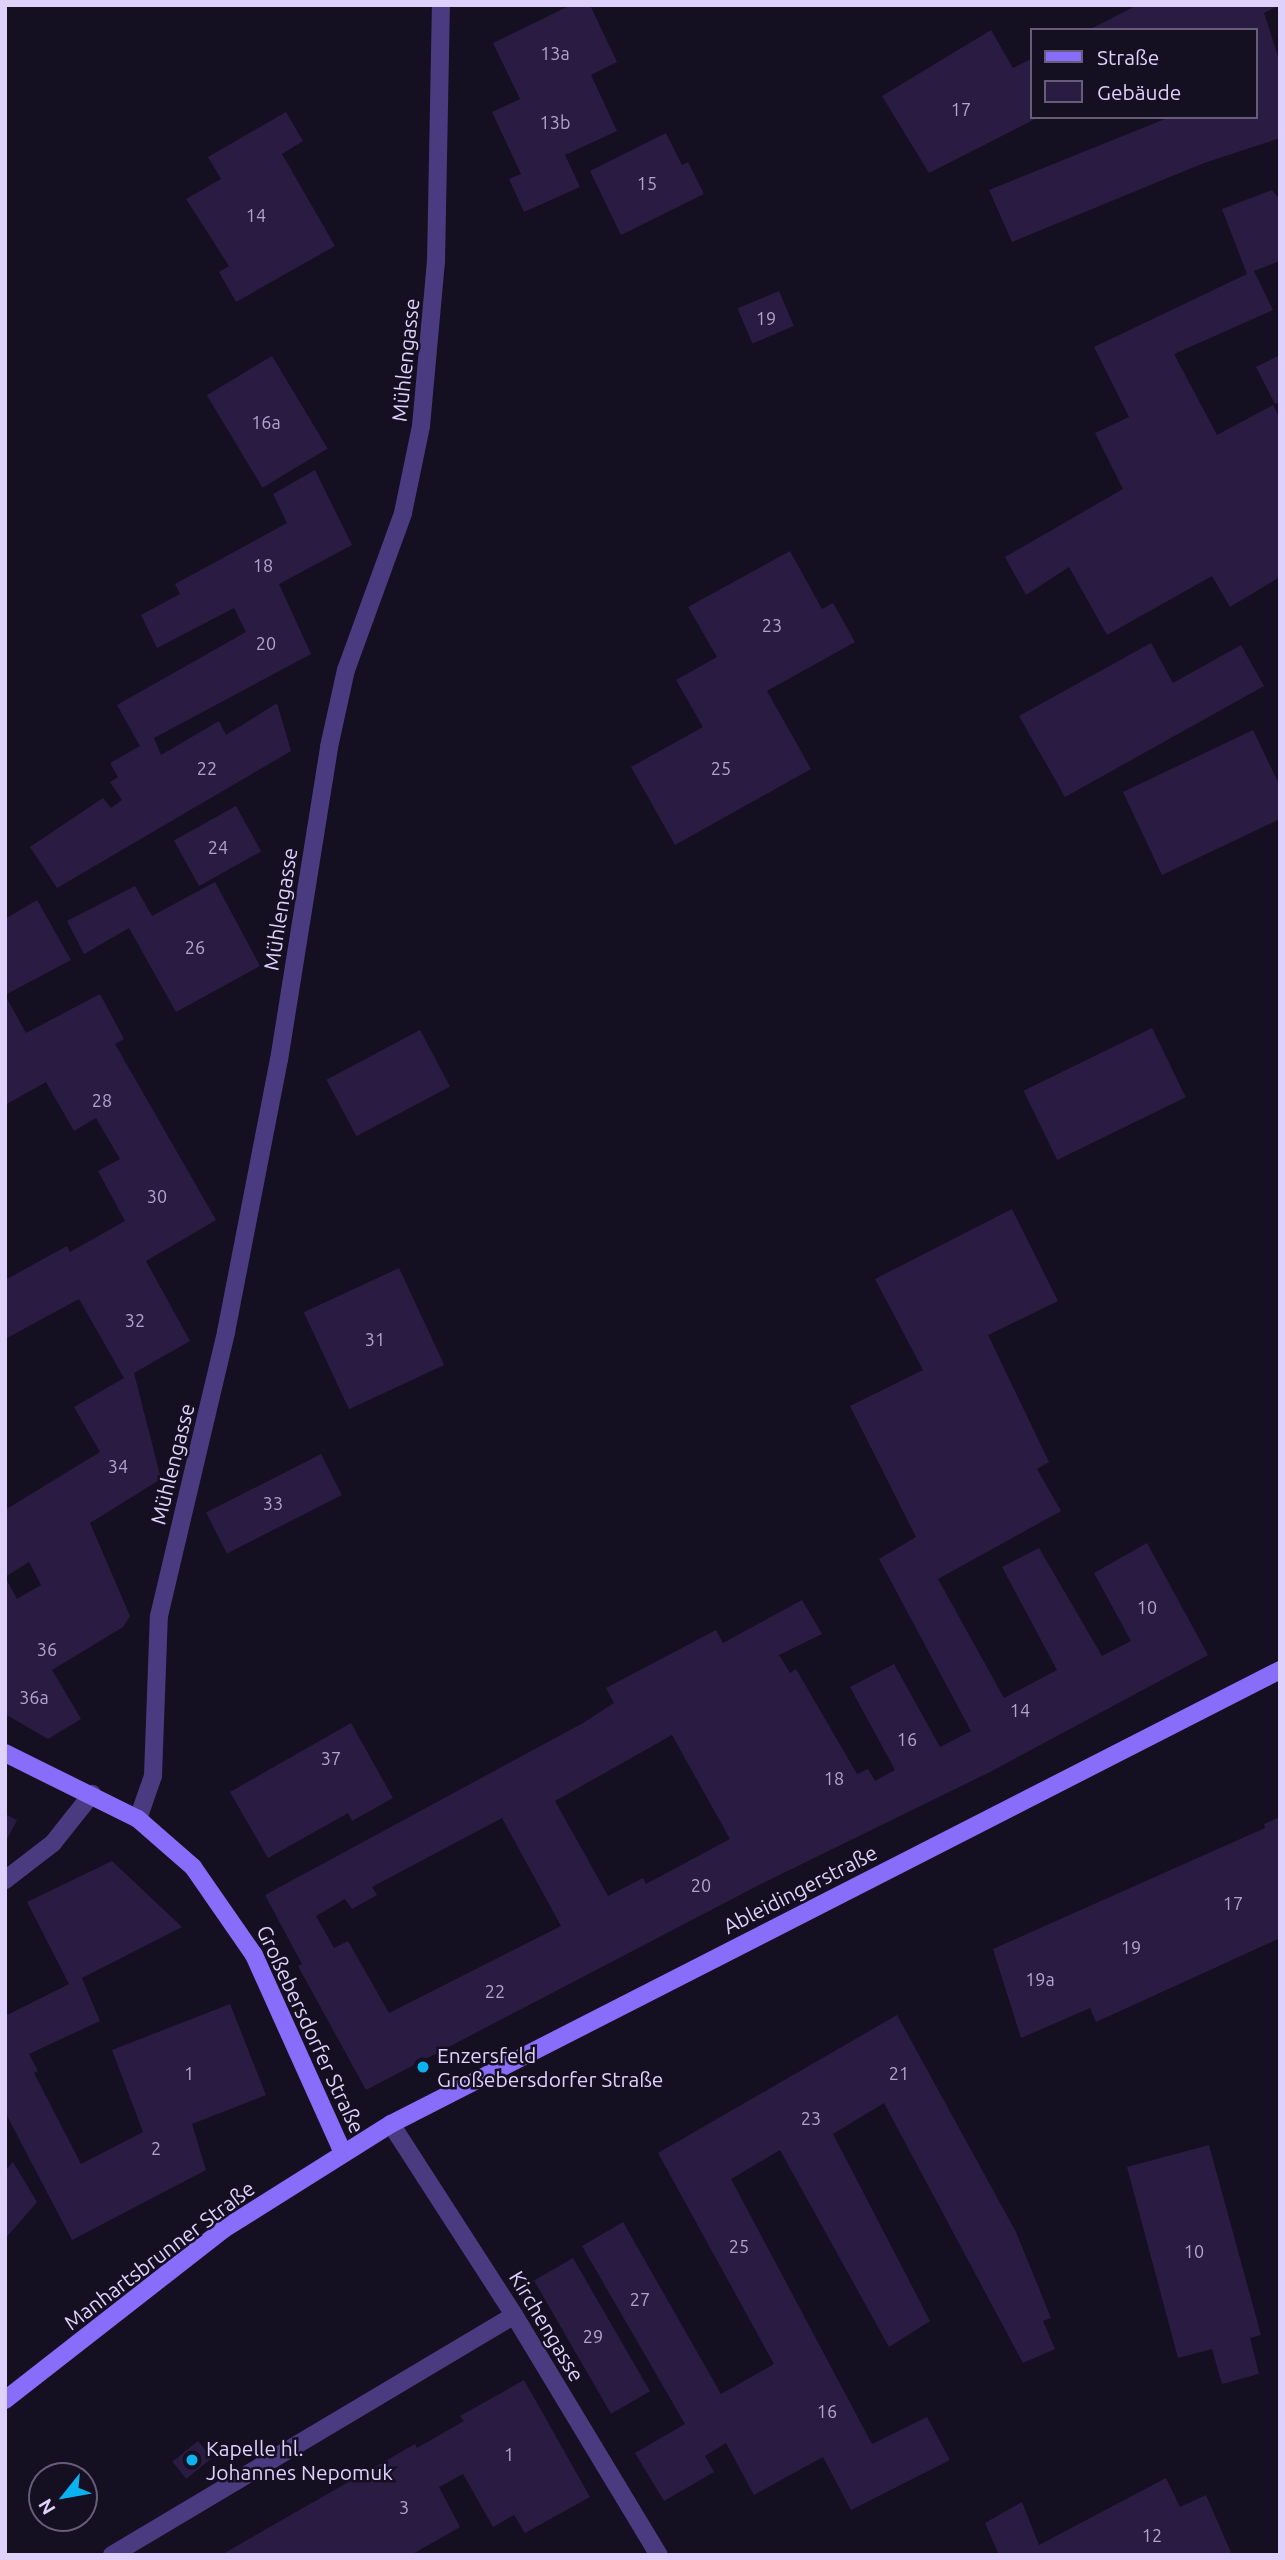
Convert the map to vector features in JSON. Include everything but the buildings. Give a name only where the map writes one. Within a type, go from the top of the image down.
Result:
[{"type":"street","name":"Mühlengasse","points":[[138,1819],[153,1776],[159,1616],[226,1332],[279,1060],[329,747],[346,670],[403,513],[421,426],[436,262],[441,5]]},
{"type":"street","name":"Ableidingerstraße","points":[[343,2153],[391,2124],[1280,1670]]},
{"type":"street","name":"Großebersdorfer Straße","points":[[5,1753],[138,1819],[194,1867],[234,1920],[343,2153]]},
{"type":"street","points":[[5,1880],[52,1843],[92,1794]]},
{"type":"street","name":"Kirchengasse","points":[[391,2124],[514,2315],[659,2555]]},
{"type":"street","name":"Manhartsbrunner Straße","points":[[5,2400],[224,2230],[343,2153]]},
{"type":"street","points":[[112,2555],[514,2315]]},
{"type":"place","name":"Enzersfeld Großebersdorfer Straße","points":[[423,2067]]},
{"type":"place","name":"Kapelle hl. Johannes Nepomuk","points":[[192,2460]]}]
